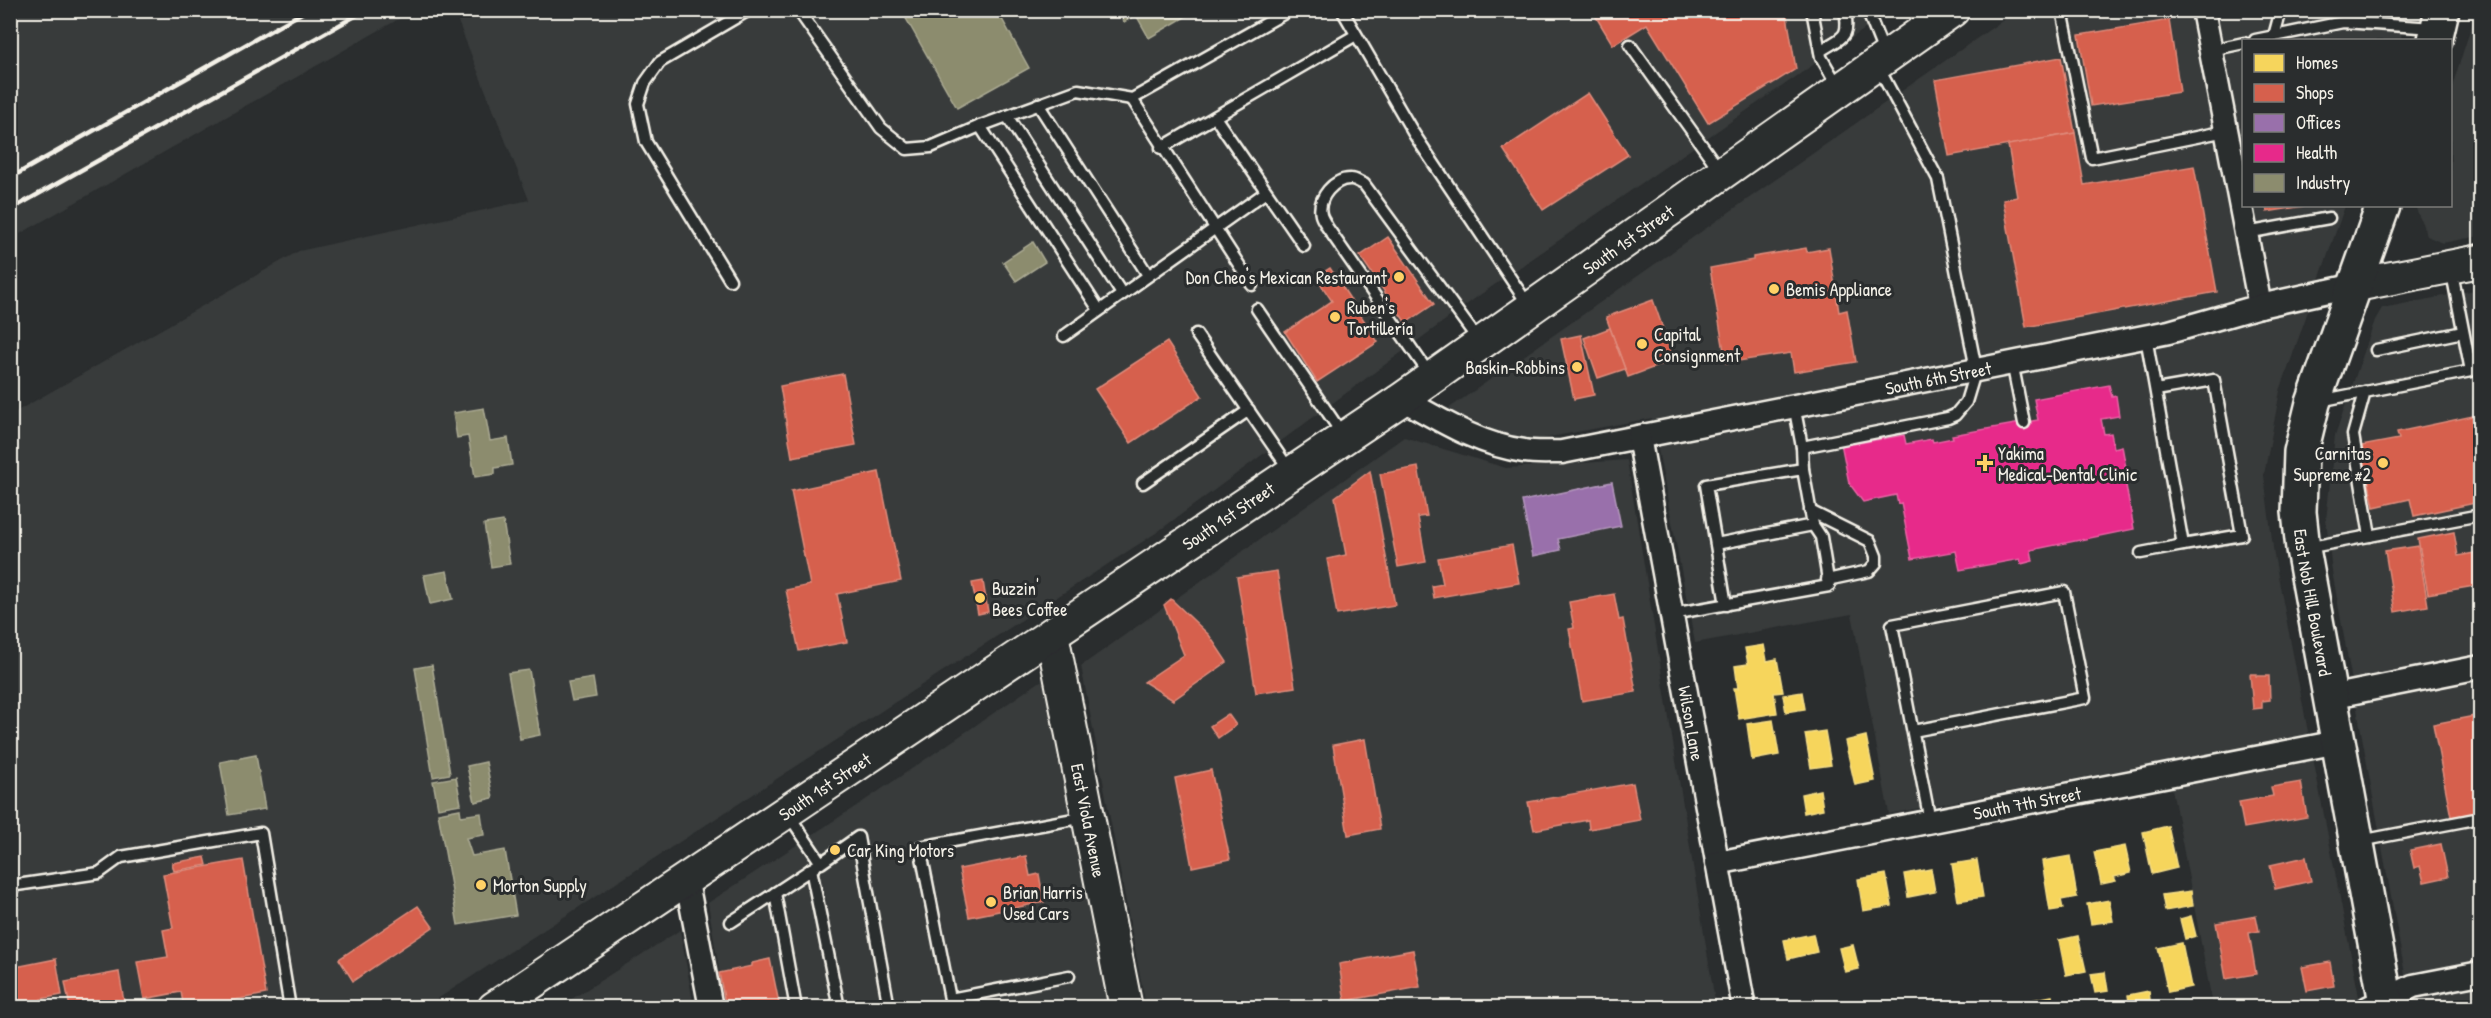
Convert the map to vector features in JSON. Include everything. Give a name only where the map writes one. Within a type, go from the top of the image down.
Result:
[{"type":"main road","name":"South 1st Street","points":[[494,1008],[686,877],[1345,438],[1953,10]]},
{"type":"main road","name":"East Nob Hill Boulevard","points":[[2380,1005],[2356,842],[2303,549],[2298,478],[2301,452],[2313,403],[2383,207]]},
{"type":"main road","name":"South 6th Street","points":[[2356,285],[2466,264]]},
{"type":"main road","name":"East Viola Avenue","points":[[1052,634],[1126,1008]]},
{"type":"street","points":[[2204,10],[2260,306]]},
{"type":"street","name":"South 6th Street","points":[[1402,399],[1455,428],[1489,442],[1524,451],[1562,452],[2146,337],[2260,306],[2356,285]]},
{"type":"street","name":"Wilson Lane","points":[[1639,437],[1744,1008]]},
{"type":"street","points":[[2330,697],[2481,667]]},
{"type":"street","name":"South 7th Street","points":[[1717,863],[2338,742]]},
{"type":"street","points":[[686,877],[711,1008]]},
{"type":"street","points":[[2380,1005],[2413,986],[2481,973]]},
{"type":"lane","points":[[729,280],[646,141],[638,104],[645,83],[660,62],[749,10]]},
{"type":"lane","points":[[798,10],[880,128],[906,149],[932,147],[980,126],[1078,90],[1132,99],[1290,10]]},
{"type":"lane","points":[[1342,10],[1414,135],[1531,309]]},
{"type":"lane","points":[[1812,10],[1820,51],[1840,91]]},
{"type":"lane","points":[[1820,51],[1846,34],[1848,29],[1845,10]]},
{"type":"lane","points":[[1802,447],[1948,418],[1966,402],[1977,369],[1938,179],[1882,61],[1867,10]]},
{"type":"lane","points":[[2062,10],[2091,158],[2226,131]]},
{"type":"lane","points":[[2274,36],[2281,10]]},
{"type":"lane","points":[[2358,10],[2361,23]]},
{"type":"lane","points":[[2260,39],[2343,22],[2443,20]]},
{"type":"lane","points":[[1161,148],[1356,35]]},
{"type":"lane","points":[[2211,50],[2242,43]]},
{"type":"lane","points":[[1630,45],[1722,174]]},
{"type":"lane","points":[[1132,99],[1161,148],[1252,285]]},
{"type":"lane","points":[[1038,104],[1148,275]]},
{"type":"lane","points":[[1007,116],[1122,294]]},
{"type":"lane","points":[[1215,117],[1304,246]]},
{"type":"lane","points":[[980,126],[1099,310]]},
{"type":"lane","points":[[1432,378],[1321,214],[1325,193],[1334,186],[1344,180],[1353,179],[1364,184],[1481,344]]},
{"type":"lane","points":[[1064,336],[1266,192]]},
{"type":"lane","points":[[2246,233],[2329,218]]},
{"type":"lane","points":[[2313,403],[2471,371],[2463,332],[2466,264]]},
{"type":"lane","points":[[1257,309],[1345,438]]},
{"type":"lane","points":[[2376,350],[2463,332]]},
{"type":"lane","points":[[1196,334],[1292,473]]},
{"type":"lane","points":[[2146,337],[2183,545]]},
{"type":"lane","points":[[2012,362],[2024,423]]},
{"type":"lane","points":[[2141,553],[2242,535],[2214,380],[2156,390]]},
{"type":"lane","points":[[2365,392],[2353,435],[2370,536]]},
{"type":"lane","points":[[1672,614],[1829,586],[1821,537],[1813,525],[1810,511],[1794,405]]},
{"type":"lane","points":[[1143,483],[1249,410]]},
{"type":"lane","points":[[1726,604],[1706,484],[1803,469]]},
{"type":"lane","points":[[1810,511],[1870,542],[1876,556],[1876,563],[1869,571],[1827,580]]},
{"type":"lane","points":[[2303,549],[2481,514]]},
{"type":"lane","points":[[1716,544],[1813,525]]},
{"type":"lane","points":[[1913,731],[2085,698],[2064,592],[1892,625],[1930,821]]},
{"type":"lane","points":[[786,811],[821,863]]},
{"type":"lane","points":[[1069,976],[950,999],[920,847],[1088,817]]},
{"type":"lane","points":[[2356,842],[2481,818]]},
{"type":"lane","points":[[10,886],[99,873],[121,858],[261,833],[290,1008]]},
{"type":"lane","points":[[731,922],[858,837],[889,1008]]},
{"type":"lane","points":[[811,869],[839,1008]]},
{"type":"lane","points":[[775,894],[796,1008]]},
{"type":"shaded area","points":[[11,10],[413,10],[413,11],[11,239]]},
{"type":"shaded area","points":[[460,11],[1891,11],[1477,297],[1156,533],[425,1007],[11,1007],[10,415],[299,251],[529,200],[455,14]]},
{"type":"shaded area","points":[[2016,11],[2397,11],[2402,39],[2242,39],[2242,207],[2345,207],[2280,391],[2264,475],[2274,555],[2361,1007],[2213,1007],[2167,762],[1889,814],[1852,614],[1695,643],[1652,418],[1534,440],[1508,438],[1448,409]]},
{"type":"shaded area","points":[[2476,11],[2480,11],[2480,236],[2442,243],[2427,236],[2415,207],[2452,207],[2452,87]]},
{"type":"shaded area","points":[[2480,289],[2480,1007],[2411,1007],[2332,571],[2326,520],[2335,435],[2375,320],[2382,308]]},
{"type":"shaded area","points":[[1404,437],[1506,468],[1627,460],[1716,1007],[1146,1007],[1081,666]]},
{"type":"shaded area","name":"Brian Harris Used Cars","points":[[1051,674],[1111,1007],[725,1007],[708,903]]},
{"type":"shaded area","points":[[680,930],[694,1007],[559,1007]]},
{"type":"building: Homes","points":[[1764,645],[1767,661],[1777,659],[1783,692],[1774,693],[1777,713],[1739,719],[1734,688],[1738,688],[1735,666],[1748,664],[1745,648]]},
{"type":"building: Homes","points":[[1802,692],[1805,709],[1786,712],[1783,695]]},
{"type":"building: Homes","points":[[1773,720],[1779,755],[1752,760],[1747,724]]},
{"type":"building: Homes","points":[[1825,731],[1831,765],[1811,768],[1805,734]]},
{"type":"building: Homes","points":[[1866,736],[1875,781],[1855,785],[1845,741]]},
{"type":"building: Homes","points":[[1820,790],[1823,809],[1804,813],[1801,794]]},
{"type":"building: Homes","points":[[2168,826],[2177,868],[2152,874],[2143,832]]},
{"type":"building: Homes","points":[[2125,846],[2131,873],[2114,877],[2116,881],[2101,884],[2094,852]]},
{"type":"building: Homes","points":[[2070,856],[2077,897],[2061,900],[2063,909],[2050,911],[2042,861]]},
{"type":"building: Homes","points":[[1977,860],[1983,897],[1958,901],[1952,864]]},
{"type":"building: Homes","points":[[1931,869],[1935,892],[1908,897],[1904,874]]},
{"type":"building: Homes","points":[[1886,874],[1892,906],[1863,911],[1858,879]]},
{"type":"building: Homes","points":[[2191,891],[2193,906],[2165,911],[2162,895]]},
{"type":"building: Homes","points":[[2109,900],[2113,921],[2091,924],[2087,904]]},
{"type":"building: Homes","points":[[2191,916],[2196,936],[2185,939],[2180,919]]},
{"type":"building: Homes","points":[[1813,934],[1817,952],[1788,959],[1784,940]]},
{"type":"building: Homes","points":[[2078,936],[2086,971],[2066,975],[2059,940]]},
{"type":"building: Homes","points":[[2182,943],[2191,987],[2168,992],[2158,948]]},
{"type":"building: Homes","points":[[1853,945],[1859,969],[1845,972],[1839,948]]},
{"type":"building: Homes","points":[[2105,972],[2108,991],[2095,993],[2091,974]]},
{"type":"building: Homes","points":[[2149,991],[2151,1008],[2130,1008],[2128,995]]},
{"type":"building: Homes","points":[[2052,996],[2054,1008],[2032,1008],[2031,1000]]},
{"type":"building: Shops","points":[[1595,10],[1786,10],[1796,69],[1708,123],[1647,24],[1613,45],[1593,12]]},
{"type":"building: Shops","points":[[2169,20],[2180,92],[2091,106],[2079,35]]},
{"type":"building: Shops","points":[[2061,57],[2075,133],[1949,156],[1935,80]]},
{"type":"building: Shops","points":[[1588,93],[1628,155],[1543,210],[1503,149]]},
{"type":"building: Shops","points":[[2075,133],[2084,185],[2194,166],[2217,292],[2026,327],[2003,200],[2017,197],[2008,145]]},
{"type":"building: Shops","points":[[2266,207],[2298,207],[2267,212]]},
{"type":"building: Shops","points":[[1388,237],[1434,304],[1406,323],[1360,256]]},
{"type":"building: Shops","name":"Bemis Appliance","points":[[1806,248],[1807,252],[1829,248],[1839,312],[1847,310],[1856,362],[1794,372],[1791,353],[1726,363],[1710,268],[1753,260],[1753,257]]},
{"type":"building: Shops","name":"Ruben's Tortillería","points":[[1330,268],[1378,342],[1317,382],[1285,332],[1332,301],[1316,277]]},
{"type":"building: Shops","name":"Capital Consignment","points":[[1653,300],[1674,360],[1628,377],[1606,317]]},
{"type":"building: Shops","points":[[1610,328],[1625,369],[1598,378],[1584,338]]},
{"type":"building: Shops","name":"Baskin-Robbins","points":[[1581,335],[1594,395],[1574,399],[1561,339]]},
{"type":"building: Shops","points":[[1167,342],[1202,396],[1131,443],[1095,389]]},
{"type":"building: Shops","points":[[843,374],[856,445],[792,457],[780,386]]},
{"type":"building: Shops","points":[[2480,397],[2480,502],[2414,516],[2410,499],[2374,507],[2361,446],[2399,439],[2397,432],[2478,415],[2474,398]]},
{"type":"building: Shops","points":[[1418,467],[1427,516],[1418,517],[1426,562],[1398,567],[1380,474]]},
{"type":"building: Shops","points":[[1370,471],[1395,605],[1337,615],[1327,559],[1346,555],[1335,497]]},
{"type":"building: Shops","points":[[879,472],[901,581],[837,594],[847,642],[799,651],[786,590],[810,585],[791,491]]},
{"type":"building: Shops","points":[[2454,532],[2458,556],[2480,552],[2480,585],[2428,594],[2418,539]]},
{"type":"building: Shops","points":[[1512,545],[1519,583],[1434,598],[1432,586],[1443,584],[1438,558]]},
{"type":"building: Shops","points":[[2418,546],[2428,606],[2395,612],[2385,551]]},
{"type":"building: Shops","points":[[1277,571],[1295,687],[1256,693],[1237,577]]},
{"type":"building: Shops","name":"Buzzin' Bees Coffee","points":[[983,581],[988,612],[978,614],[972,583]]},
{"type":"building: Shops","points":[[1614,594],[1619,620],[1623,619],[1636,692],[1582,701],[1569,629],[1574,628],[1569,602]]},
{"type":"building: Shops","points":[[1171,599],[1209,635],[1227,662],[1173,700],[1144,682],[1184,655],[1164,605]]},
{"type":"building: Shops","points":[[2250,674],[2269,676],[2270,700],[2262,701],[2262,708],[2253,709]]},
{"type":"building: Shops","points":[[1228,714],[1236,725],[1218,738],[1210,726]]},
{"type":"building: Shops","points":[[2480,715],[2480,812],[2451,817],[2433,724]]},
{"type":"building: Shops","points":[[1365,739],[1380,829],[1348,835],[1333,745]]},
{"type":"building: Shops","points":[[1211,770],[1230,859],[1192,867],[1175,778]]},
{"type":"building: Shops","points":[[2301,782],[2307,817],[2244,828],[2239,802],[2273,796],[2271,787]]},
{"type":"building: Shops","points":[[1633,783],[1640,820],[1589,829],[1588,820],[1534,830],[1528,802]]},
{"type":"building: Shops","points":[[2441,844],[2448,877],[2424,882],[2420,866],[2414,868],[2410,850]]},
{"type":"building: Shops","points":[[1026,856],[1030,876],[1039,874],[1044,902],[969,917],[959,869]]},
{"type":"building: Shops","points":[[205,857],[207,865],[174,871],[172,863]]},
{"type":"building: Shops","points":[[2306,857],[2311,881],[2275,889],[2270,865]]},
{"type":"building: Shops","points":[[243,860],[266,994],[193,1008],[184,1008],[181,992],[144,999],[137,962],[168,957],[163,930],[173,928],[163,874]]},
{"type":"building: Shops","points":[[418,906],[433,927],[353,981],[339,959]]},
{"type":"building: Shops","points":[[2256,916],[2259,931],[2249,933],[2256,974],[2226,979],[2216,923]]},
{"type":"building: Shops","points":[[1413,950],[1420,987],[1345,1001],[1339,964]]},
{"type":"building: Shops","points":[[56,959],[62,995],[41,999],[42,1008],[10,1008],[10,968]]},
{"type":"building: Shops","points":[[770,959],[780,1008],[726,1008],[719,973],[752,966],[752,963]]},
{"type":"building: Shops","points":[[2330,962],[2334,986],[2307,991],[2302,967]]},
{"type":"building: Shops","points":[[119,972],[125,1008],[70,1008],[65,982]]},
{"type":"building: Offices","points":[[1612,482],[1621,526],[1558,539],[1561,550],[1533,556],[1522,501]]},
{"type":"building: Health","name":"Yakima Medical-Dental Clinic","points":[[2109,385],[2112,397],[2116,396],[2119,416],[2101,419],[2104,434],[2111,433],[2114,448],[2122,446],[2128,479],[2125,480],[2134,529],[2031,550],[2033,561],[2021,564],[2020,559],[1960,570],[1956,551],[1912,559],[1901,503],[1898,504],[1896,495],[1863,502],[1849,483],[1841,443],[1853,440],[1854,444],[1904,435],[1906,444],[1932,439],[1933,442],[1953,438],[1952,435],[2038,420],[2034,399]]},
{"type":"building: Industry","points":[[912,10],[997,10],[1029,68],[957,108],[904,15]]},
{"type":"building: Industry","points":[[1117,10],[1197,10],[1149,38],[1136,15],[1124,22]]},
{"type":"building: Industry","points":[[1033,242],[1045,262],[1016,281],[1003,262]]},
{"type":"building: Industry","points":[[484,408],[490,441],[508,438],[512,465],[495,468],[495,474],[475,477],[468,436],[457,438],[453,413]]},
{"type":"building: Industry","points":[[503,521],[510,564],[491,567],[484,524]]},
{"type":"building: Industry","points":[[447,571],[453,599],[430,604],[424,575]]},
{"type":"building: Industry","points":[[432,665],[450,774],[433,777],[415,668]]},
{"type":"building: Industry","points":[[529,670],[540,735],[520,739],[508,673]]},
{"type":"building: Industry","points":[[593,678],[596,697],[572,701],[568,682]]},
{"type":"building: Industry","points":[[256,755],[265,809],[229,815],[220,762]]},
{"type":"building: Industry","points":[[486,762],[493,798],[475,802],[467,766]]},
{"type":"building: Industry","points":[[456,777],[461,804],[438,808],[433,781]]},
{"type":"building: Industry","name":"Morton Supply","points":[[460,809],[461,816],[481,813],[484,835],[466,838],[472,856],[505,850],[516,915],[458,925],[438,813]]},
{"type":"railway","points":[[10,178],[307,10]]},
{"type":"railway","points":[[10,210],[366,10]]},
{"type":"place","name":"Don Cheo's Mexican Restaurant","points":[[1399,277]]},
{"type":"place","name":"Bemis Appliance","points":[[1774,289]]},
{"type":"place","name":"Ruben's Tortillería","points":[[1335,317]]},
{"type":"place","name":"Capital Consignment","points":[[1642,344]]},
{"type":"place","name":"Baskin-Robbins","points":[[1577,367]]},
{"type":"place","name":"Yakima Medical-Dental Clinic","points":[[1985,463]]},
{"type":"place","name":"Carnitas Supreme #2","points":[[2383,463]]},
{"type":"place","name":"Buzzin' Bees Coffee","points":[[980,598]]},
{"type":"place","name":"Car King Motors","points":[[835,850]]},
{"type":"place","name":"Morton Supply","points":[[481,885]]},
{"type":"place","name":"Brian Harris Used Cars","points":[[991,902]]}]
